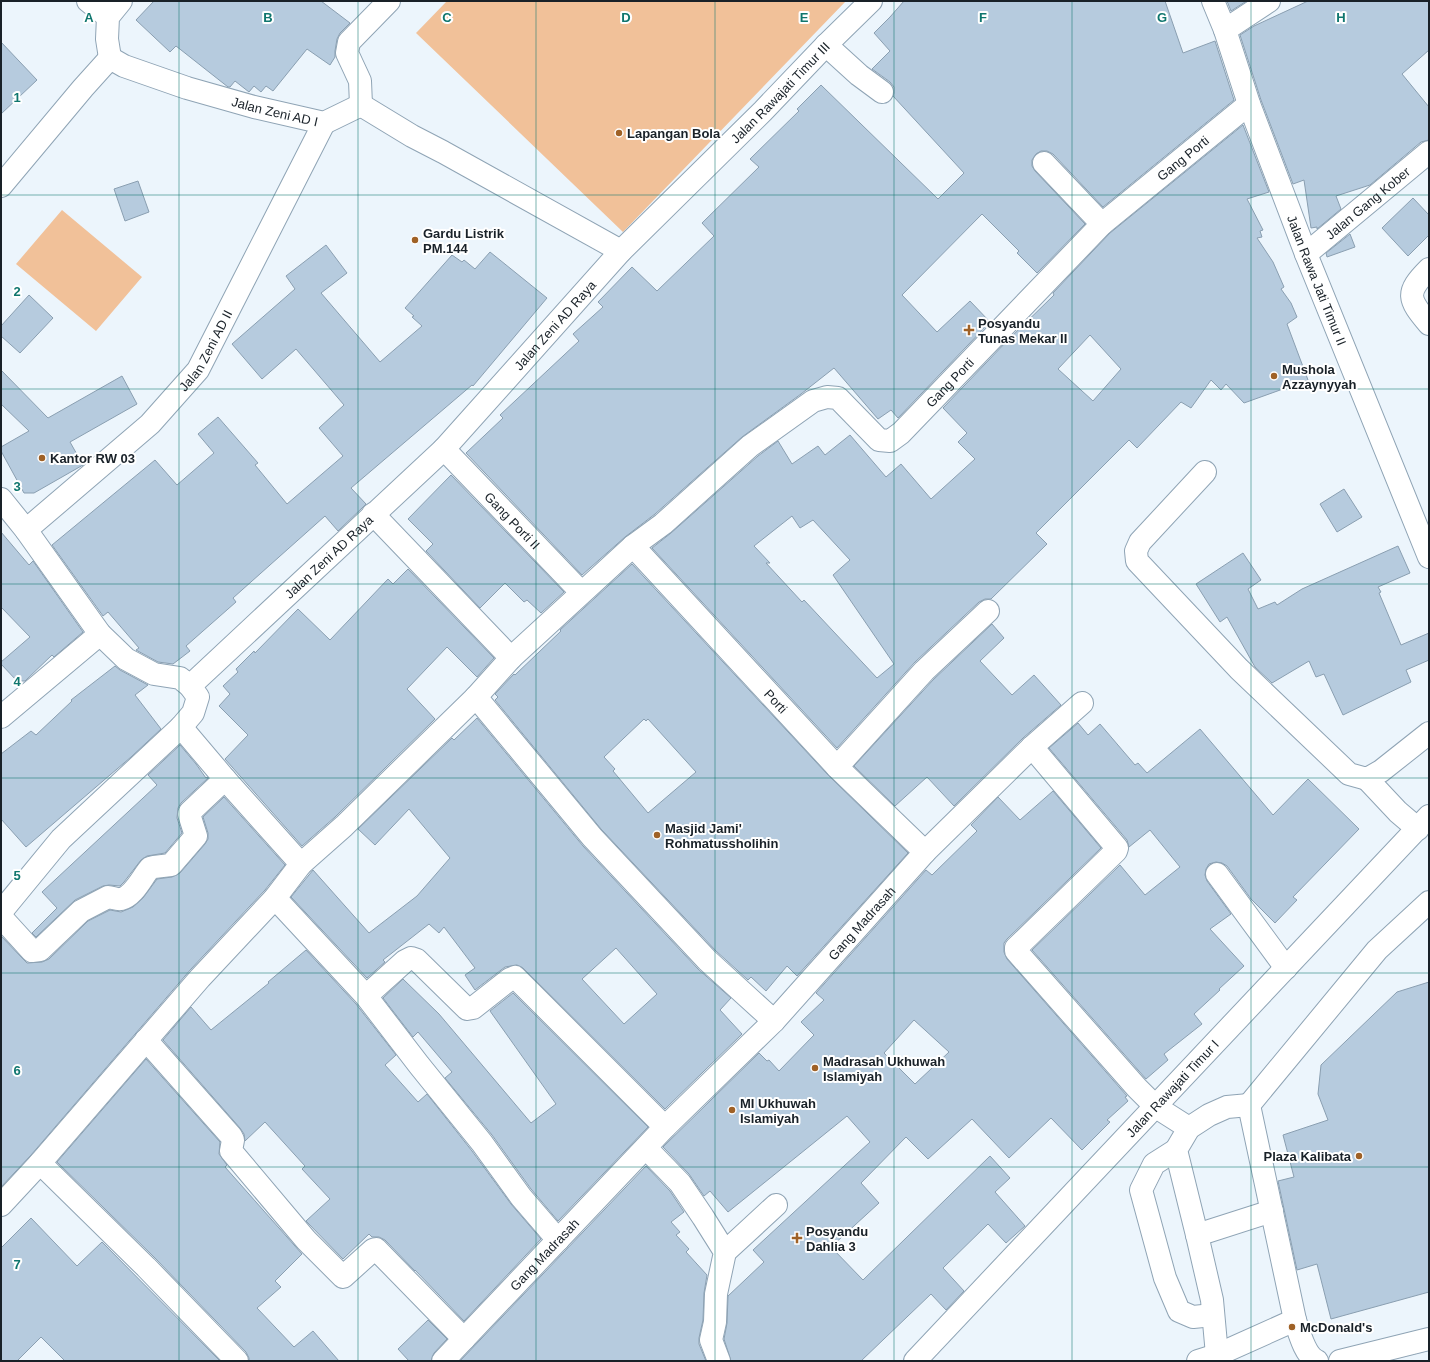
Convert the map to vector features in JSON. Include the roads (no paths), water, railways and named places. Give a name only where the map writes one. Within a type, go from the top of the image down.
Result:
[{"type":"street","points":[[1,186],[110,58],[107,39],[115,9],[88,1]]},
{"type":"street","points":[[389,1],[349,42],[347,53],[360,81],[361,105],[412,136],[621,251]]},
{"type":"street","name":"Jalan Rawajati Timur III","points":[[621,251],[763,111],[826,45],[871,1]]},
{"type":"street","name":"Jalan Rawa Jati Timur II","points":[[1213,1],[1225,30],[1249,104],[1306,254],[1429,557]]},
{"type":"street","points":[[1225,30],[1269,1]]},
{"type":"street","points":[[826,45],[854,71],[882,92]]},
{"type":"street","name":"Jalan Zeni AD I","points":[[110,58],[124,66],[187,88],[254,107],[324,123],[361,105]]},
{"type":"street","name":"Gang Porti","points":[[633,546],[663,524],[750,446],[813,401],[827,397],[838,398],[879,440],[890,441],[906,428],[1102,224],[1249,104]]},
{"type":"street","name":"Jalan Zeni AD II","points":[[26,530],[150,424],[198,370],[324,123]]},
{"type":"street","name":"Jalan Gang Kober","points":[[1306,254],[1429,152]]},
{"type":"street","points":[[1044,163],[1102,224]]},
{"type":"street","name":"Jalan Zeni AD Raya","points":[[190,686],[444,449],[621,251]]},
{"type":"street","points":[[1429,269],[1412,290],[1412,298],[1417,310],[1429,324]]},
{"type":"street","name":"Gang Porti II","points":[[444,449],[581,592]]},
{"type":"street","points":[[1205,472],[1140,542],[1136,551],[1137,561],[1239,669],[1349,774],[1367,779],[1398,812],[1423,822]]},
{"type":"street","points":[[1,499],[26,530],[100,634],[126,659],[154,674],[180,678],[190,686],[198,697],[193,713],[61,838],[1,912]]},
{"type":"street","points":[[373,514],[511,658]]},
{"type":"street","points":[[1,1205],[200,978],[274,898],[301,864],[344,826],[476,697],[511,658],[554,620],[581,592],[633,546]]},
{"type":"street","name":"Porti","points":[[633,546],[837,767],[925,852]]},
{"type":"street","points":[[837,767],[924,671],[988,611]]},
{"type":"street","points":[[1,717],[100,634]]},
{"type":"street","points":[[476,697],[597,842],[707,960],[774,1021]]},
{"type":"street","name":"Gang Madrasah","points":[[443,1361],[665,1127],[774,1021],[925,852],[1032,747],[1082,703]]},
{"type":"street","points":[[181,726],[225,779],[301,864]]},
{"type":"street","points":[[1367,779],[1381,771],[1429,733]]},
{"type":"street","points":[[1032,747],[1117,848],[1116,851],[1016,948],[1016,951],[1137,1088],[1156,1107],[1189,1128]]},
{"type":"street","points":[[1,917],[32,951],[36,951],[81,911],[108,897],[118,899],[126,897],[133,891],[150,868],[154,866],[171,865],[196,836],[189,814],[190,812],[225,779]]},
{"type":"street","name":"Jalan Rawajati Timur I","points":[[915,1361],[1423,822]]},
{"type":"street","points":[[1217,874],[1286,968]]},
{"type":"street","points":[[274,898],[366,996],[482,1143],[521,1197],[558,1240]]},
{"type":"street","points":[[1213,1315],[1193,1317],[1179,1311],[1165,1278],[1141,1190],[1154,1164],[1176,1150],[1189,1128],[1209,1115],[1227,1107],[1249,1105],[1377,950],[1429,902]]},
{"type":"street","points":[[366,996],[404,961],[411,958],[417,960],[467,1009],[473,1008],[510,979],[515,977],[665,1127]]},
{"type":"street","points":[[146,1040],[231,1136],[233,1140],[231,1151],[306,1240],[344,1277],[373,1250],[376,1250],[464,1339]]},
{"type":"street","points":[[1249,1105],[1295,1320],[1306,1349],[1314,1360],[1317,1361]]},
{"type":"street","points":[[646,1148],[680,1183],[724,1252]]},
{"type":"street","points":[[1176,1150],[1212,1300],[1213,1315],[1208,1358]]},
{"type":"street","points":[[40,1162],[146,1267],[237,1361]]},
{"type":"street","points":[[719,1361],[711,1340],[715,1322],[716,1294],[724,1252],[776,1205]]},
{"type":"street","points":[[1197,1235],[1272,1211]]},
{"type":"street","points":[[1208,1358],[1295,1320]]},
{"type":"street","points":[[1340,1361],[1429,1338]]},
{"type":"place","name":"Lapangan Bola","points":[[619,133]]},
{"type":"place","name":"Gardu Listrik PM.144","points":[[415,240]]},
{"type":"place","name":"Posyandu Tunas Mekar II","points":[[969,330]]},
{"type":"place","name":"Mushola Azzaynyyah","points":[[1274,376]]},
{"type":"place","name":"Kantor RW 03","points":[[42,458]]},
{"type":"place","name":"Masjid Jami' Rohmatussholihin","points":[[657,835]]},
{"type":"place","name":"Madrasah Ukhuwah Islamiyah","points":[[815,1068]]},
{"type":"place","name":"MI Ukhuwah Islamiyah","points":[[732,1110]]},
{"type":"place","name":"Plaza Kalibata","points":[[1359,1156]]},
{"type":"place","name":"Posyandu Dahlia 3","points":[[797,1238]]},
{"type":"place","name":"McDonald's","points":[[1292,1327]]}]
